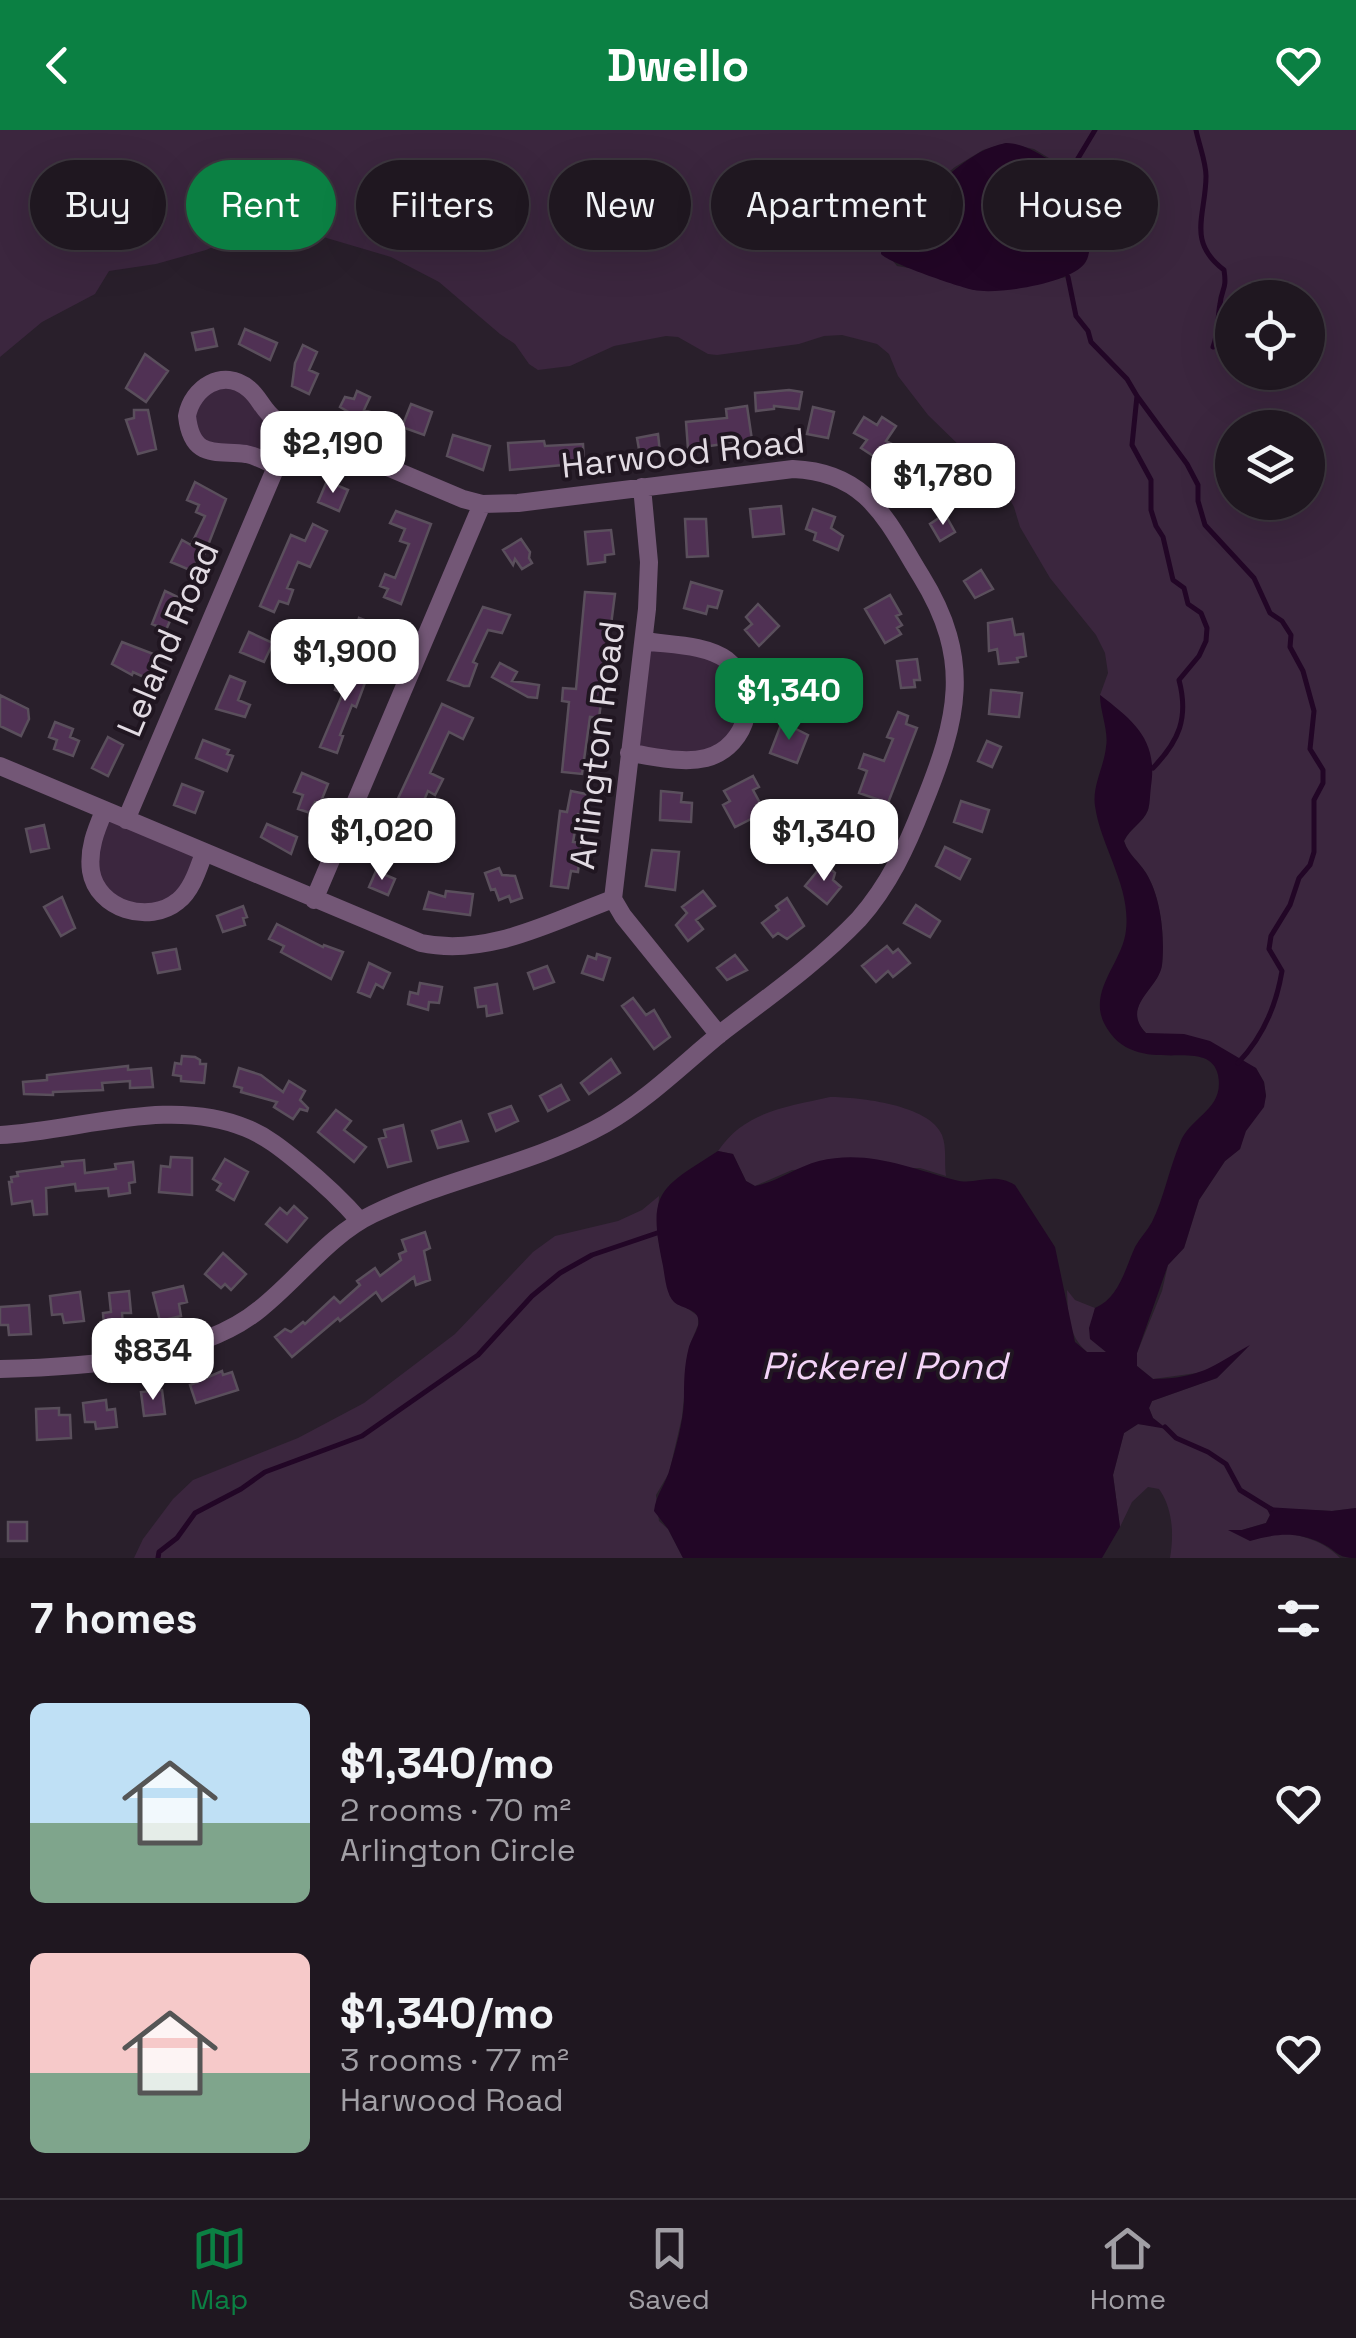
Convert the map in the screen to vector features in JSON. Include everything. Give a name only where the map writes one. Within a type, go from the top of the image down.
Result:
[{"type":"street","name":"Harwood Road","points":[[0,1369],[162,1353],[215,1338],[258,1311],[360,1221],[597,1128],[625,1111],[842,936],[872,904],[895,870],[950,732],[956,694],[954,652],[934,597],[876,506],[847,480],[830,473],[793,468],[518,504],[482,504],[447,493],[293,427],[267,414],[252,392],[232,381],[214,382],[202,388],[189,406],[188,426],[204,449],[223,455],[244,454],[276,466]]},
{"type":"street","name":"Leland Road","points":[[126,820],[293,427]]},
{"type":"street","name":"Arlington Road","points":[[642,487],[648,562],[644,641],[613,899],[622,916],[719,1036]]},
{"type":"street","points":[[314,900],[482,504]]},
{"type":"street","points":[[629,753],[682,760],[717,755],[737,739],[748,704],[742,678],[727,660],[706,650],[644,641]]},
{"type":"street","points":[[0,766],[404,938],[455,948],[502,940],[613,899]]},
{"type":"street","points":[[104,810],[90,850],[92,876],[100,892],[119,907],[143,912],[167,908],[178,901],[193,880],[204,854]]},
{"type":"street","points":[[0,1135],[154,1117],[192,1116],[229,1122],[280,1147],[360,1221]]},
{"type":"shaded area","points":[[0,130],[1356,130],[1356,1508],[1267,1508],[1270,1515],[1266,1523],[1230,1530],[1303,1537],[1340,1558],[1170,1558],[1170,1513],[1159,1489],[1148,1487],[1132,1502],[1120,1527],[1113,1475],[1124,1433],[1138,1424],[1164,1427],[1153,1418],[1149,1408],[1152,1401],[1217,1378],[1247,1348],[1204,1372],[1153,1379],[1137,1366],[1137,1353],[1168,1265],[1184,1248],[1199,1200],[1225,1161],[1240,1149],[1245,1131],[1266,1096],[1264,1082],[1256,1068],[1146,1033],[1139,1023],[1139,1006],[1162,965],[1162,930],[1151,883],[1124,841],[1146,815],[1148,789],[1129,731],[1116,709],[1100,695],[1108,673],[1105,653],[1096,635],[1050,578],[1003,488],[928,415],[898,376],[889,354],[877,344],[842,335],[717,355],[678,337],[666,336],[614,346],[570,366],[538,370],[515,344],[439,282],[391,257],[367,250],[529,250],[529,160],[356,160],[356,247],[336,241],[336,160],[186,160],[186,250],[206,250],[156,264],[109,271],[95,294],[42,322],[0,357]]},
{"type":"shaded area","points":[[223,380],[293,427],[276,466],[196,442],[187,416]]},
{"type":"shaded area","points":[[644,641],[717,654],[748,705],[717,755],[629,753]]},
{"type":"shaded area","points":[[104,811],[204,853],[186,891],[143,912],[95,884]]},
{"type":"shaded area","points":[[830,1097],[875,1101],[924,1116],[942,1135],[946,1176],[920,1168],[792,1170],[755,1186],[746,1181],[733,1154],[718,1151],[754,1119]]},
{"type":"shaded area","points":[[659,1196],[657,1233],[670,1296],[698,1316],[689,1347],[682,1417],[669,1473],[656,1495],[659,1521],[668,1529],[683,1558],[134,1558],[173,1499],[193,1480],[298,1438],[364,1403],[455,1334],[533,1252],[555,1236],[618,1221],[642,1210]]},
{"type":"shaded area","points":[[1067,1290],[1075,1300],[1095,1308],[1092,1333],[1107,1352],[1087,1352],[1076,1339]]},
{"type":"water","points":[[1017,144],[1052,160],[983,160],[983,250],[1089,250],[1085,263],[1050,282],[985,291],[925,274],[881,254],[881,250],[963,250],[963,163],[992,147]]},
{"type":"water","name":"Pickerel Pond","points":[[1100,695],[1133,723],[1151,756],[1148,810],[1124,841],[1151,883],[1162,930],[1162,965],[1139,1006],[1139,1023],[1146,1033],[1184,1034],[1210,1041],[1256,1068],[1266,1096],[1264,1107],[1246,1131],[1240,1149],[1225,1161],[1199,1200],[1184,1248],[1168,1265],[1137,1353],[1137,1366],[1153,1379],[1183,1376],[1205,1370],[1250,1345],[1217,1378],[1152,1401],[1149,1408],[1153,1418],[1167,1429],[1138,1424],[1124,1433],[1113,1475],[1120,1527],[1102,1558],[683,1558],[654,1511],[679,1435],[686,1360],[698,1320],[695,1313],[671,1299],[658,1241],[658,1207],[670,1184],[718,1151],[733,1154],[746,1181],[755,1186],[819,1161],[854,1157],[955,1180],[999,1179],[1015,1185],[1055,1247],[1075,1342],[1087,1352],[1106,1352],[1090,1339],[1095,1308],[1110,1297],[1120,1282],[1156,1213],[1180,1143],[1212,1105],[1219,1087],[1211,1063],[1200,1057],[1151,1054],[1117,1041],[1100,1011],[1103,988],[1124,942],[1126,914],[1095,806],[1107,741]]},
{"type":"water","points":[[1266,1507],[1332,1511],[1356,1508],[1356,1558],[1294,1535],[1250,1541],[1228,1530],[1266,1523],[1270,1515]]},
{"type":"building","points":[[213,329],[217,346],[196,350],[192,333]]},
{"type":"building","points":[[245,329],[277,343],[270,360],[239,344]]},
{"type":"building","points":[[303,345],[317,352],[309,370],[318,374],[309,394],[292,386],[295,363]]},
{"type":"building","points":[[145,354],[168,371],[146,402],[126,388]]},
{"type":"building","points":[[357,391],[370,397],[364,410],[380,415],[375,427],[340,407],[345,397],[354,399]]},
{"type":"building","points":[[802,392],[799,409],[774,406],[756,411],[755,393]]},
{"type":"building","points":[[411,404],[432,412],[424,435],[402,427]]},
{"type":"building","points":[[747,406],[752,440],[688,449],[686,422],[727,418],[726,409]]},
{"type":"building","points":[[813,407],[834,412],[828,438],[807,434]]},
{"type":"building","points":[[134,410],[148,410],[156,449],[138,454],[126,420],[134,418]]},
{"type":"building","points":[[864,417],[877,425],[882,417],[896,426],[886,441],[892,444],[881,461],[861,448],[867,440],[854,433]]},
{"type":"building","points":[[658,434],[660,452],[640,455],[637,438]]},
{"type":"building","points":[[453,435],[490,446],[483,470],[447,456]]},
{"type":"building","points":[[544,441],[545,446],[583,444],[584,463],[510,470],[508,443]]},
{"type":"building","points":[[927,469],[940,488],[915,502],[904,486]]},
{"type":"building","points":[[327,481],[348,490],[339,511],[318,502]]},
{"type":"building","points":[[195,482],[226,499],[205,553],[201,552],[192,571],[171,562],[182,540],[191,545],[205,516],[196,512],[199,505],[187,500]]},
{"type":"building","points":[[781,506],[784,534],[753,537],[750,509]]},
{"type":"building","points":[[813,509],[835,517],[831,528],[843,536],[838,550],[814,540],[816,533],[806,529]]},
{"type":"building","points":[[396,511],[431,524],[401,604],[384,597],[388,589],[380,586],[385,574],[395,578],[409,544],[400,541],[405,529],[390,523]]},
{"type":"building","points":[[945,514],[955,532],[940,541],[930,524]]},
{"type":"building","points":[[685,519],[706,519],[708,556],[687,557]]},
{"type":"building","points":[[313,524],[327,531],[310,567],[298,562],[287,588],[293,590],[288,604],[279,601],[274,612],[260,606],[291,535],[305,541]]},
{"type":"building","points":[[611,530],[614,554],[605,555],[605,562],[588,564],[585,532]]},
{"type":"building","points":[[521,539],[532,563],[522,569],[515,559],[513,565],[503,550]]},
{"type":"building","points":[[981,570],[993,589],[975,598],[964,581]]},
{"type":"building","points":[[691,582],[722,591],[717,608],[708,606],[706,614],[684,608]]},
{"type":"building","points":[[165,591],[180,598],[166,630],[152,624]]},
{"type":"building","points":[[585,592],[615,594],[599,718],[590,717],[582,774],[562,772],[569,702],[562,701],[563,688],[576,689]]},
{"type":"building","points":[[890,595],[901,614],[896,616],[902,625],[897,628],[901,634],[885,643],[865,609]]},
{"type":"building","points":[[758,604],[779,626],[759,646],[745,630],[752,624],[746,617]]},
{"type":"building","points":[[483,607],[510,615],[502,633],[488,630],[473,662],[477,664],[469,686],[464,686],[448,680]]},
{"type":"building","points":[[359,618],[388,629],[379,650],[364,645],[368,635],[355,630]]},
{"type":"building","points":[[1012,619],[1015,635],[1023,634],[1026,656],[1017,658],[1018,662],[999,664],[997,649],[989,651],[988,623]]},
{"type":"building","points":[[249,632],[273,643],[264,662],[240,652]]},
{"type":"building","points":[[122,642],[156,655],[149,676],[133,672],[132,675],[112,664]]},
{"type":"building","points":[[917,659],[920,680],[914,680],[915,687],[901,688],[897,661]]},
{"type":"building","points":[[345,662],[369,672],[340,735],[343,736],[337,753],[320,747],[343,693],[335,690]]},
{"type":"building","points":[[500,663],[517,672],[512,681],[539,685],[537,698],[492,677]]},
{"type":"building","points":[[806,673],[810,703],[789,705],[792,698],[783,700],[780,676]]},
{"type":"building","points":[[230,676],[245,682],[238,700],[250,705],[245,717],[216,709]]},
{"type":"building","points":[[991,690],[1022,693],[1019,717],[989,714]]},
{"type":"building","points":[[0,695],[28,709],[29,719],[21,736],[0,726]]},
{"type":"building","points":[[442,704],[473,718],[463,739],[449,732],[430,773],[443,779],[435,795],[428,791],[409,835],[402,831],[398,841],[382,833]]},
{"type":"building","points":[[898,712],[908,716],[906,724],[917,728],[888,803],[859,793],[867,771],[859,768],[864,754],[884,761],[893,739],[887,737]]},
{"type":"building","points":[[55,722],[73,729],[70,737],[79,741],[73,756],[54,749],[57,740],[49,737]]},
{"type":"building","points":[[782,722],[808,735],[797,763],[770,753]]},
{"type":"building","points":[[108,737],[123,745],[108,776],[92,768]]},
{"type":"building","points":[[203,740],[229,750],[227,754],[233,756],[227,771],[196,758]]},
{"type":"building","points":[[987,741],[1001,747],[992,767],[978,761]]},
{"type":"building","points":[[302,773],[328,784],[320,804],[315,802],[310,813],[298,809],[303,795],[294,792]]},
{"type":"building","points":[[753,776],[759,787],[753,790],[761,814],[735,827],[723,805],[730,801],[724,791]]},
{"type":"building","points":[[182,784],[203,792],[195,813],[174,805]]},
{"type":"building","points":[[571,791],[591,795],[587,815],[578,814],[573,842],[581,843],[578,872],[571,871],[568,888],[551,886],[560,811],[567,812]]},
{"type":"building","points":[[661,791],[682,793],[681,802],[692,803],[691,822],[660,820]]},
{"type":"building","points":[[961,801],[989,810],[982,832],[954,822]]},
{"type":"building","points":[[855,815],[879,828],[869,847],[859,841],[854,851],[839,843]]},
{"type":"building","points":[[267,824],[297,837],[291,854],[261,837]]},
{"type":"building","points":[[44,825],[49,848],[31,852],[26,829]]},
{"type":"building","points":[[945,847],[970,859],[960,879],[936,866]]},
{"type":"building","points":[[652,850],[679,852],[675,890],[646,886]]},
{"type":"building","points":[[824,863],[835,873],[833,880],[841,887],[827,904],[805,886]]},
{"type":"building","points":[[499,868],[502,875],[515,876],[522,898],[511,902],[509,896],[499,900],[495,889],[491,890],[485,873]]},
{"type":"building","points":[[376,871],[395,879],[388,895],[369,887]]},
{"type":"building","points":[[446,891],[473,894],[470,915],[424,909],[429,892],[445,897]]},
{"type":"building","points":[[703,891],[715,906],[696,920],[703,929],[688,941],[676,925],[687,913],[682,907]]},
{"type":"building","points":[[62,897],[75,928],[61,936],[44,907]]},
{"type":"building","points":[[787,898],[804,926],[787,939],[778,933],[773,937],[762,923]]},
{"type":"building","points":[[916,905],[940,921],[930,937],[904,923]]},
{"type":"building","points":[[243,906],[245,925],[223,932],[217,916]]},
{"type":"building","points":[[277,924],[323,947],[343,952],[331,979],[281,952],[284,946],[269,939]]},
{"type":"building","points":[[887,946],[893,953],[898,949],[910,963],[893,977],[888,971],[876,982],[862,966]]},
{"type":"building","points":[[176,949],[180,969],[158,973],[153,953]]},
{"type":"building","points":[[597,954],[610,958],[603,980],[582,973],[588,956],[596,959]]},
{"type":"building","points":[[735,955],[747,970],[727,980],[717,968]]},
{"type":"building","points":[[369,963],[390,973],[383,988],[376,984],[370,997],[358,992]]},
{"type":"building","points":[[547,966],[554,982],[534,989],[528,973]]},
{"type":"building","points":[[420,983],[442,987],[439,1003],[429,1002],[428,1010],[408,1004],[410,992],[418,994]]},
{"type":"building","points":[[497,984],[502,1013],[487,1016],[486,1006],[478,1007],[475,988]]},
{"type":"building","points":[[633,998],[646,1015],[654,1010],[670,1037],[654,1049],[622,1006]]},
{"type":"building","points":[[182,1056],[195,1057],[200,1064],[206,1064],[204,1083],[181,1081],[181,1076],[173,1075],[175,1063],[181,1064]]},
{"type":"building","points":[[611,1059],[620,1073],[589,1094],[581,1083]]},
{"type":"building","points":[[128,1066],[128,1070],[151,1068],[153,1087],[130,1088],[130,1081],[102,1083],[103,1090],[24,1094],[23,1082],[47,1080],[47,1075]]},
{"type":"building","points":[[239,1068],[261,1075],[283,1092],[289,1081],[305,1091],[300,1100],[307,1111],[300,1109],[293,1119],[274,1107],[277,1102],[241,1092],[242,1088],[234,1086]]},
{"type":"building","points":[[561,1085],[569,1100],[548,1111],[540,1096]]},
{"type":"building","points":[[511,1106],[518,1121],[496,1131],[489,1114]]},
{"type":"building","points":[[336,1110],[351,1121],[344,1130],[366,1147],[354,1162],[318,1132]]},
{"type":"building","points":[[461,1121],[468,1141],[438,1148],[432,1131]]},
{"type":"building","points":[[403,1125],[411,1161],[388,1167],[379,1139],[386,1137],[384,1130]]},
{"type":"building","points":[[171,1157],[192,1158],[192,1195],[159,1192],[161,1166],[170,1167]]},
{"type":"building","points":[[225,1159],[248,1172],[234,1200],[217,1190],[221,1184],[213,1179]]},
{"type":"building","points":[[84,1160],[85,1173],[116,1169],[115,1164],[133,1162],[135,1182],[129,1183],[130,1193],[109,1196],[108,1188],[76,1191],[75,1184],[46,1188],[47,1214],[34,1215],[32,1201],[12,1204],[9,1182],[11,1177],[18,1176],[17,1172]]},
{"type":"building","points":[[294,1206],[307,1218],[287,1242],[266,1224],[280,1208],[287,1214]]},
{"type":"building","points":[[425,1232],[430,1248],[424,1251],[430,1280],[416,1285],[414,1277],[382,1301],[376,1292],[292,1357],[275,1337],[285,1329],[291,1332],[305,1324],[334,1297],[340,1303],[360,1285],[357,1281],[375,1268],[380,1276],[401,1260],[399,1254],[406,1251],[402,1240]]},
{"type":"building","points":[[223,1253],[246,1274],[231,1290],[225,1284],[221,1288],[205,1274]]},
{"type":"building","points":[[183,1286],[187,1302],[179,1304],[181,1316],[160,1321],[153,1293]]},
{"type":"building","points":[[129,1291],[131,1313],[122,1313],[124,1339],[113,1340],[112,1324],[104,1325],[103,1313],[111,1312],[109,1293]]},
{"type":"building","points":[[80,1292],[84,1321],[64,1323],[62,1314],[52,1315],[50,1296]]},
{"type":"building","points":[[29,1305],[31,1334],[9,1335],[8,1325],[0,1325],[0,1307]]},
{"type":"building","points":[[222,1371],[223,1375],[232,1372],[238,1390],[196,1403],[190,1385]]},
{"type":"building","points":[[162,1390],[165,1414],[144,1416],[141,1392]]},
{"type":"building","points":[[106,1400],[107,1410],[115,1409],[117,1427],[96,1429],[95,1422],[85,1422],[83,1403]]},
{"type":"building","points":[[59,1408],[59,1415],[70,1415],[71,1438],[37,1440],[36,1409]]},
{"type":"building","points":[[8,1522],[27,1522],[27,1541],[8,1541]]},
{"type":"waterway","points":[[1077,160],[1095,130]]},
{"type":"waterway","points":[[1196,130],[1206,176],[1202,238],[1205,249],[1224,270],[1225,277],[1213,347]]},
{"type":"waterway","points":[[1068,277],[1076,316],[1091,342],[1127,379],[1137,396],[1132,445],[1151,480],[1151,510],[1163,537],[1173,580],[1184,588],[1188,604],[1201,613],[1207,628],[1199,656],[1179,680],[1183,706],[1180,728],[1153,768]]},
{"type":"waterway","points":[[1137,396],[1187,464],[1198,485],[1205,525],[1254,578],[1270,613],[1282,621],[1291,635],[1290,647],[1303,671],[1314,711],[1310,749],[1323,770],[1323,783],[1314,800],[1314,852],[1310,865],[1299,878],[1290,905],[1271,936],[1269,949],[1282,971],[1276,997],[1261,1032],[1238,1063]]},
{"type":"waterway","points":[[158,1558],[159,1552],[177,1538],[195,1513],[265,1472],[362,1436],[478,1355],[532,1296],[560,1273],[592,1255],[657,1233]]},
{"type":"waterway","points":[[1165,1427],[1176,1438],[1226,1464],[1240,1490],[1271,1509]]}]
